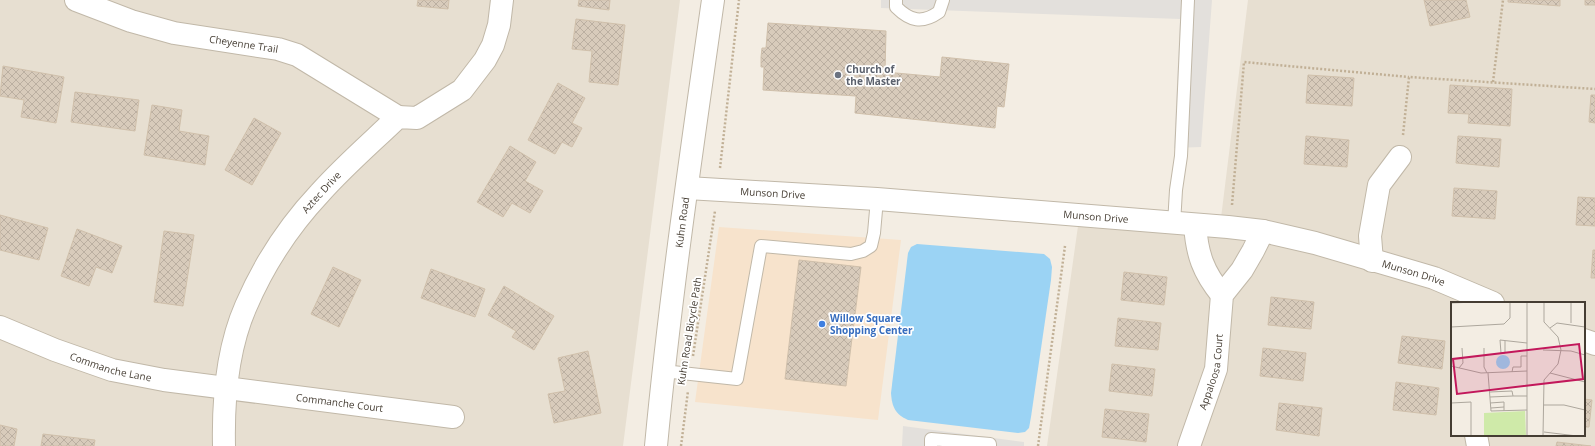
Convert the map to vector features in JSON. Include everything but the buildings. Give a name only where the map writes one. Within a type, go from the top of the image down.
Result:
[{"type":"street","name":"Cheyenne Trail","points":[[76,0],[131,21],[174,33],[278,49],[297,55],[398,117]]},
{"type":"street","points":[[398,117],[417,118],[462,90],[485,60],[493,45],[499,25],[502,0]]},
{"type":"street","name":"Kuhn Road","points":[[656,446],[663,371],[713,0]]},
{"type":"street","name":"Aztec Drive","points":[[224,446],[226,388],[233,346],[245,307],[272,254],[296,221],[321,192],[398,117]]},
{"type":"street","points":[[1372,261],[1370,236],[1379,185],[1400,157]]},
{"type":"street","name":"Munson Drive","points":[[687,188],[876,199],[1174,224],[1195,224],[1263,231],[1316,243],[1372,261],[1434,278],[1486,302]]},
{"type":"street","points":[[1195,224],[1197,245],[1202,266],[1212,283],[1222,295],[1242,270],[1263,231]]},
{"type":"street","name":"Appaloosa Court","points":[[1189,446],[1216,369],[1222,295]]},
{"type":"street","name":"Commanche Lane","points":[[0,327],[54,350],[112,370],[164,380],[226,388]]},
{"type":"street","points":[[1585,340],[1595,344]]},
{"type":"street","name":"Commanche Court","points":[[226,388],[453,417]]},
{"type":"street","points":[[1476,436],[1478,446]]},
{"type":"lane","points":[[896,0],[896,7],[905,16],[918,20],[931,18],[939,12],[943,0]]},
{"type":"lane","points":[[1174,224],[1176,190],[1181,156],[1188,0]]},
{"type":"lane","points":[[663,371],[737,379],[761,246],[851,254],[863,251],[871,246],[874,233],[876,199]]},
{"type":"lane","points":[[930,446],[931,439],[990,444],[990,446]]},
{"type":"path","points":[[721,166],[739,0]]},
{"type":"path","points":[[1492,82],[1503,0]]},
{"type":"path","points":[[1228,227],[1233,198],[1244,62],[1408,77],[1595,89]]},
{"type":"path","points":[[1400,157],[1408,77]]},
{"type":"path","name":"Kuhn Road Bicycle Path","points":[[681,446],[690,374],[714,218]]},
{"type":"path","points":[[1038,446],[1065,246]]},
{"type":"shaded area","points":[[0,0],[680,0],[623,446],[0,446]]},
{"type":"shaded area","points":[[881,0],[1212,0],[1201,147],[1174,148],[1180,19],[881,8]]},
{"type":"shaded area","points":[[1248,0],[1595,0],[1595,446],[1047,446],[1078,226],[1219,234]]},
{"type":"shaded area","points":[[719,227],[901,240],[878,420],[695,402]]},
{"type":"shaded area","points":[[903,426],[1024,442],[1024,446],[902,446]]},
{"type":"water","points":[[917,244],[1044,254],[1050,259],[1052,267],[1051,280],[1031,417],[1029,428],[1025,432],[1018,433],[908,420],[895,410],[891,393],[908,253],[911,247]]},
{"type":"place","name":"Church of the Master","points":[[838,75]]},
{"type":"place","name":"Willow Square Shopping Center","points":[[822,324]]}]
